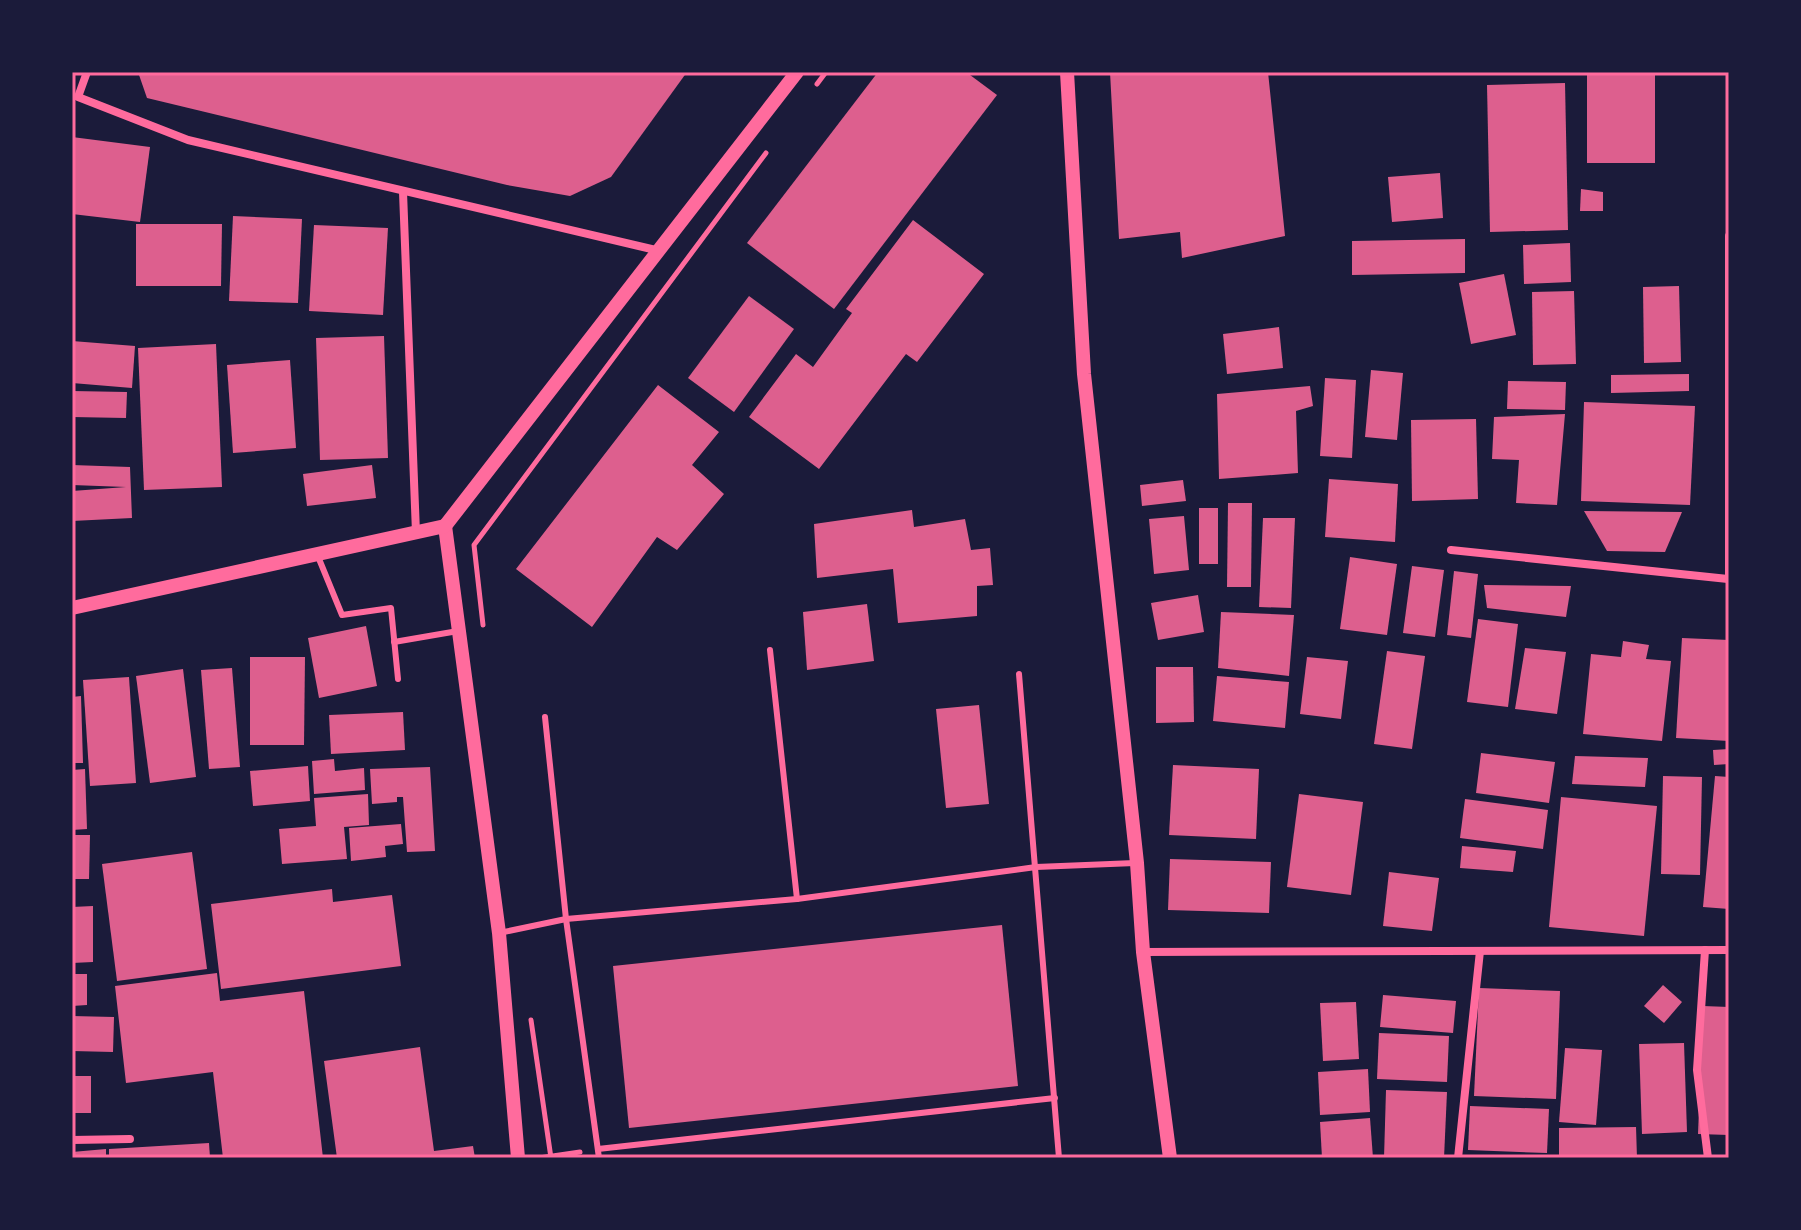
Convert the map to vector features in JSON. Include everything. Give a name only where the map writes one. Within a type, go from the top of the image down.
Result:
[{"type":"street","points":[[87,72],[75,95],[188,140],[661,251]]},
{"type":"street","points":[[72,608],[445,526],[797,72]]},
{"type":"street","points":[[1067,72],[1084,374],[1137,863],[1143,952],[1170,1158]]},
{"type":"street","points":[[403,192],[416,533]]},
{"type":"street","points":[[1451,550],[1729,579],[1729,236]]},
{"type":"street","points":[[445,526],[499,933],[518,1158]]},
{"type":"street","points":[[1705,950],[1697,1070],[1708,1158]]},
{"type":"street","points":[[1143,952],[1729,950]]},
{"type":"street","points":[[1458,1158],[1480,951]]},
{"type":"street","points":[[72,1140],[130,1139]]},
{"type":"lane","points":[[317,554],[342,615],[391,608],[398,679]]},
{"type":"lane","points":[[394,642],[459,631]]},
{"type":"lane","points":[[770,650],[797,899]]},
{"type":"lane","points":[[1019,674],[1059,1158]]},
{"type":"lane","points":[[545,717],[566,919],[599,1158]]},
{"type":"lane","points":[[499,933],[566,919],[797,899],[1036,867],[1137,863]]},
{"type":"lane","points":[[598,1149],[1055,1098]]},
{"type":"path","points":[[817,85],[826,72]]},
{"type":"path","points":[[485,637],[474,545],[769,149]]},
{"type":"path","points":[[529,1005],[551,1157]]},
{"type":"path","points":[[538,1158],[598,1149]]},
{"type":"building","points":[[138,72],[687,72],[611,177],[570,196],[507,185],[147,98]]},
{"type":"building","points":[[878,72],[966,72],[997,95],[834,309],[747,243]]},
{"type":"building","points":[[1110,72],[1268,72],[1285,236],[1182,258],[1180,232],[1119,239]]},
{"type":"building","points":[[1587,72],[1655,72],[1655,163],[1587,163]]},
{"type":"building","points":[[1565,83],[1568,230],[1490,232],[1487,85]]},
{"type":"building","points":[[72,137],[150,147],[140,222],[72,214]]},
{"type":"building","points":[[1440,173],[1443,218],[1392,222],[1388,177]]},
{"type":"building","points":[[1581,189],[1603,192],[1603,211],[1580,211]]},
{"type":"building","points":[[233,216],[302,219],[298,303],[229,301]]},
{"type":"building","points":[[913,220],[984,274],[917,362],[906,354],[819,469],[749,417],[796,354],[813,367],[852,313],[846,309]]},
{"type":"building","points":[[136,224],[222,224],[221,286],[136,286]]},
{"type":"building","points":[[314,225],[388,228],[383,315],[309,311]]},
{"type":"building","points":[[1465,239],[1465,273],[1352,275],[1352,241]]},
{"type":"building","points":[[1570,243],[1571,282],[1524,284],[1523,245]]},
{"type":"building","points":[[1504,274],[1516,335],[1471,344],[1459,283]]},
{"type":"building","points":[[1679,286],[1681,362],[1644,363],[1643,287]]},
{"type":"building","points":[[1574,291],[1576,364],[1533,365],[1532,292]]},
{"type":"building","points":[[749,296],[794,329],[734,412],[688,378]]},
{"type":"building","points":[[1279,327],[1283,368],[1227,374],[1223,334]]},
{"type":"building","points":[[384,336],[388,458],[320,460],[316,338]]},
{"type":"building","points":[[72,341],[135,346],[132,388],[72,383]]},
{"type":"building","points":[[216,344],[222,487],[144,490],[138,348]]},
{"type":"building","points":[[290,360],[296,448],[233,453],[227,365]]},
{"type":"building","points":[[1371,370],[1403,373],[1397,440],[1365,437]]},
{"type":"building","points":[[1689,374],[1689,391],[1611,393],[1611,375]]},
{"type":"building","points":[[1325,378],[1356,380],[1352,458],[1320,456]]},
{"type":"building","points":[[1508,381],[1566,382],[1565,410],[1507,409]]},
{"type":"building","points":[[658,385],[719,432],[692,465],[724,494],[677,550],[657,537],[592,627],[516,569]]},
{"type":"building","points":[[1310,386],[1313,406],[1296,411],[1298,473],[1219,479],[1217,394]]},
{"type":"building","points":[[72,391],[127,392],[126,418],[72,417]]},
{"type":"building","points":[[1584,402],[1695,406],[1690,505],[1581,501]]},
{"type":"building","points":[[1565,414],[1557,505],[1516,503],[1519,460],[1492,459],[1494,417]]},
{"type":"building","points":[[1476,419],[1478,499],[1412,501],[1411,420]]},
{"type":"building","points":[[72,465],[130,467],[132,518],[72,521],[72,491],[126,487],[72,485]]},
{"type":"building","points":[[372,465],[376,498],[307,506],[303,474]]},
{"type":"building","points":[[1329,479],[1398,484],[1395,542],[1325,537]]},
{"type":"building","points":[[1183,480],[1186,501],[1142,506],[1140,485]]},
{"type":"building","points":[[1228,503],[1252,503],[1251,587],[1227,587]]},
{"type":"building","points":[[1199,508],[1218,508],[1218,564],[1199,564]]},
{"type":"building","points":[[912,510],[914,527],[965,519],[971,550],[990,548],[993,585],[977,586],[977,616],[898,623],[893,569],[817,578],[814,524]]},
{"type":"building","points":[[1584,511],[1682,512],[1665,552],[1607,551]]},
{"type":"building","points":[[1184,516],[1189,570],[1154,574],[1149,519]]},
{"type":"building","points":[[1263,518],[1295,518],[1291,608],[1259,607]]},
{"type":"building","points":[[1350,557],[1397,564],[1387,635],[1340,629]]},
{"type":"building","points":[[1412,566],[1444,570],[1435,637],[1403,633]]},
{"type":"building","points":[[1454,571],[1478,574],[1471,638],[1447,635]]},
{"type":"building","points":[[1484,585],[1571,586],[1566,617],[1487,608]]},
{"type":"building","points":[[1198,595],[1204,632],[1158,640],[1151,603]]},
{"type":"building","points":[[867,604],[874,661],[807,670],[803,612]]},
{"type":"building","points":[[1221,612],[1294,615],[1289,676],[1218,668]]},
{"type":"building","points":[[1478,619],[1518,624],[1508,707],[1467,702]]},
{"type":"building","points":[[366,626],[377,686],[319,698],[308,638]]},
{"type":"building","points":[[1682,638],[1729,640],[1729,741],[1676,738]]},
{"type":"building","points":[[1623,641],[1649,645],[1646,659],[1671,661],[1662,741],[1583,734],[1591,654],[1621,657]]},
{"type":"building","points":[[1525,648],[1566,652],[1557,714],[1515,709]]},
{"type":"building","points":[[1387,651],[1425,656],[1412,749],[1374,744]]},
{"type":"building","points":[[250,657],[305,657],[304,745],[250,745]]},
{"type":"building","points":[[1307,657],[1348,661],[1341,719],[1300,714]]},
{"type":"building","points":[[1156,667],[1193,667],[1194,722],[1156,723]]},
{"type":"building","points":[[232,668],[240,767],[209,769],[201,670]]},
{"type":"building","points":[[183,669],[196,777],[150,783],[136,676]]},
{"type":"building","points":[[1217,676],[1289,682],[1285,728],[1213,721]]},
{"type":"building","points":[[129,677],[136,783],[90,786],[83,680]]},
{"type":"building","points":[[81,696],[83,763],[72,763],[72,697]]},
{"type":"building","points":[[979,705],[989,804],[946,808],[936,709]]},
{"type":"building","points":[[403,712],[405,750],[331,754],[329,715]]},
{"type":"building","points":[[1729,749],[1729,764],[1714,765],[1713,750]]},
{"type":"building","points":[[1481,753],[1555,762],[1549,803],[1476,793]]},
{"type":"building","points":[[1575,756],[1648,758],[1645,787],[1572,784]]},
{"type":"building","points":[[334,759],[335,771],[364,768],[365,790],[314,794],[312,761]]},
{"type":"building","points":[[1173,765],[1259,769],[1256,839],[1169,835]]},
{"type":"building","points":[[308,766],[310,801],[253,806],[250,771]]},
{"type":"building","points":[[430,767],[435,851],[407,852],[403,797],[397,797],[397,802],[372,804],[370,769]]},
{"type":"building","points":[[85,769],[87,829],[72,830],[72,770]]},
{"type":"building","points":[[1663,776],[1702,777],[1700,875],[1661,874]]},
{"type":"building","points":[[1715,776],[1729,777],[1729,909],[1703,907]]},
{"type":"building","points":[[368,794],[369,825],[344,827],[347,859],[282,864],[279,829],[316,826],[314,798]]},
{"type":"building","points":[[1299,794],[1363,802],[1351,895],[1287,887]]},
{"type":"building","points":[[1561,797],[1657,806],[1644,936],[1549,927]]},
{"type":"building","points":[[1465,799],[1548,810],[1543,849],[1460,838]]},
{"type":"building","points":[[401,824],[403,844],[385,846],[386,857],[351,861],[349,828]]},
{"type":"building","points":[[72,835],[90,835],[89,879],[72,879]]},
{"type":"building","points":[[1462,846],[1516,851],[1513,872],[1460,868]]},
{"type":"building","points":[[192,852],[207,969],[117,981],[102,864]]},
{"type":"building","points":[[1170,859],[1271,862],[1269,913],[1168,910]]},
{"type":"building","points":[[1389,872],[1439,878],[1432,931],[1383,926]]},
{"type":"building","points":[[332,889],[333,902],[392,895],[401,966],[221,989],[211,904]]},
{"type":"building","points":[[93,906],[93,962],[72,963],[72,907]]},
{"type":"building","points":[[1002,925],[1018,1086],[629,1128],[613,966]]},
{"type":"building","points":[[217,973],[220,1001],[304,991],[323,1158],[223,1158],[213,1072],[126,1083],[115,986]]},
{"type":"building","points":[[72,974],[87,974],[87,1005],[72,1006]]},
{"type":"building","points":[[1663,985],[1682,1002],[1664,1023],[1644,1006]]},
{"type":"building","points":[[1479,988],[1560,991],[1556,1099],[1474,1096]]},
{"type":"building","points":[[1383,995],[1456,1001],[1453,1033],[1380,1027]]},
{"type":"building","points":[[1356,1002],[1359,1059],[1323,1061],[1320,1003]]},
{"type":"building","points":[[1703,1006],[1729,1007],[1729,1135],[1698,1134]]},
{"type":"building","points":[[72,1016],[114,1017],[113,1052],[72,1051]]},
{"type":"building","points":[[1379,1033],[1449,1036],[1447,1082],[1377,1079]]},
{"type":"building","points":[[1684,1043],[1687,1132],[1642,1134],[1639,1044]]},
{"type":"building","points":[[420,1047],[434,1151],[473,1146],[475,1158],[337,1158],[324,1061]]},
{"type":"building","points":[[1565,1048],[1602,1050],[1596,1125],[1559,1122]]},
{"type":"building","points":[[1368,1069],[1370,1112],[1320,1115],[1318,1072]]},
{"type":"building","points":[[72,1076],[91,1076],[91,1113],[72,1113]]},
{"type":"building","points":[[1386,1090],[1447,1092],[1444,1158],[1384,1158]]},
{"type":"building","points":[[1470,1106],[1549,1109],[1547,1153],[1468,1150]]},
{"type":"building","points":[[1370,1118],[1373,1158],[1322,1158],[1320,1122]]},
{"type":"building","points":[[1636,1127],[1637,1158],[1559,1158],[1559,1128]]},
{"type":"building","points":[[209,1143],[210,1158],[109,1158],[109,1149]]},
{"type":"building","points":[[106,1149],[106,1158],[72,1158],[72,1152]]}]
